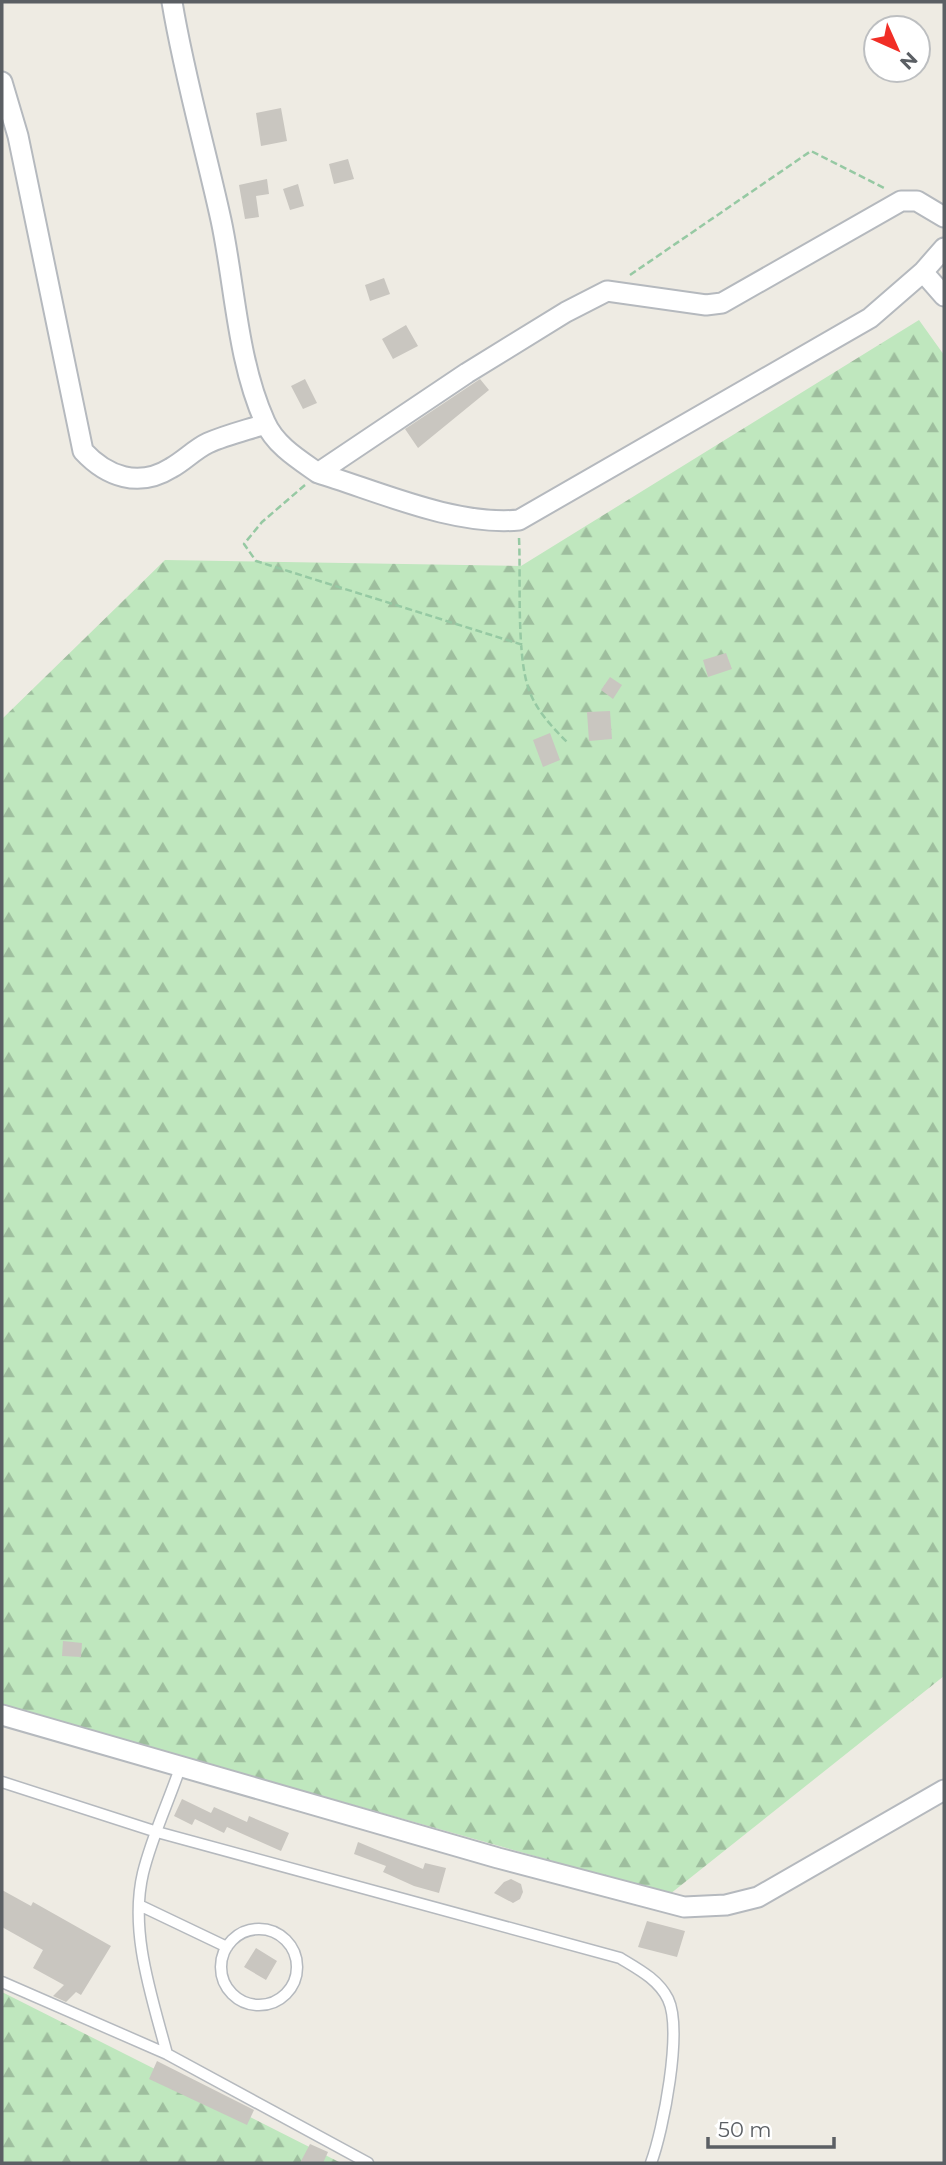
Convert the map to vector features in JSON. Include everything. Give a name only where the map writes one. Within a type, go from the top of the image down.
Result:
[{"type":"street","points":[[172,2],[221,220],[248,366],[265,424],[291,454],[318,472],[464,517],[494,523],[519,520],[870,318],[923,272],[944,248]]},
{"type":"street","points":[[2,82],[18,136],[83,451],[100,469],[122,476],[150,478],[171,469],[206,444],[265,424]]},
{"type":"street","points":[[318,472],[467,373],[566,312],[607,291],[706,305],[722,303],[901,201],[917,201],[944,217]]},
{"type":"street","points":[[923,272],[944,296]]},
{"type":"street","points":[[2,1715],[498,1858],[684,1907],[726,1905],[758,1896],[944,1790]]},
{"type":"lane","points":[[167,2054],[147,1978],[139,1905],[143,1872],[181,1765]]},
{"type":"lane","points":[[2,1782],[157,1832],[620,1958],[652,1977],[669,2000],[673,2028],[666,2109],[651,2163]]},
{"type":"lane","points":[[139,1905],[227,1947]]},
{"type":"lane","points":[[264,1929],[283,1938],[295,1956],[297,1966],[291,1987],[284,1996],[264,2005],[243,2002],[226,1988],[222,1978],[222,1956],[227,1947],[234,1938],[253,1930],[264,1929]]},
{"type":"lane","points":[[2,1982],[167,2054],[368,2163]]},
{"type":"path","points":[[607,291],[811,151],[856,176],[917,201]]},
{"type":"path","points":[[318,472],[262,522],[244,544],[256,561],[523,645]]},
{"type":"path","points":[[519,520],[523,645],[529,690],[547,722],[567,742]]},
{"type":"green space","points":[[919,320],[944,355],[944,1676],[670,1894],[2,1706],[2,719],[165,560],[521,566]]},
{"type":"green space","points":[[2,1992],[341,2163],[2,2163]]},
{"type":"building","points":[[281,108],[287,141],[261,146],[256,113]]},
{"type":"building","points":[[348,159],[354,179],[334,184],[329,164]]},
{"type":"building","points":[[267,179],[269,194],[256,196],[259,217],[245,219],[239,185]]},
{"type":"building","points":[[298,184],[304,206],[290,210],[283,189]]},
{"type":"building","points":[[384,278],[390,294],[370,301],[365,285]]},
{"type":"building","points":[[406,325],[418,346],[393,359],[382,339]]},
{"type":"building","points":[[305,379],[317,403],[303,409],[291,386]]},
{"type":"building","points":[[480,379],[489,390],[418,448],[405,429]]},
{"type":"building","points":[[726,653],[732,669],[708,677],[703,660]]},
{"type":"building","points":[[610,677],[622,685],[613,699],[601,690]]},
{"type":"building","points":[[610,711],[612,739],[589,741],[587,712]]},
{"type":"building","points":[[550,733],[560,760],[543,767],[533,740]]},
{"type":"building","points":[[63,1641],[82,1643],[81,1657],[62,1656]]},
{"type":"building","points":[[182,1799],[211,1813],[214,1807],[247,1822],[249,1816],[289,1833],[281,1851],[227,1827],[224,1833],[195,1819],[192,1825],[174,1816]]},
{"type":"building","points":[[358,1842],[423,1869],[425,1863],[446,1868],[439,1893],[414,1886],[383,1872],[386,1866],[354,1854]]},
{"type":"building","points":[[511,1879],[521,1884],[523,1892],[520,1899],[513,1903],[494,1893],[504,1882]]},
{"type":"building","points":[[2,1890],[31,1906],[33,1902],[111,1946],[81,1995],[76,1992],[66,2002],[53,1996],[64,1985],[33,1968],[43,1950],[2,1927]]},
{"type":"building","points":[[647,1921],[685,1931],[677,1957],[638,1947]]},
{"type":"building","points":[[256,1948],[277,1961],[266,1980],[244,1967]]},
{"type":"building","points":[[157,2061],[254,2110],[247,2125],[149,2079]]},
{"type":"building","points":[[310,2144],[328,2152],[323,2163],[300,2163]]}]
